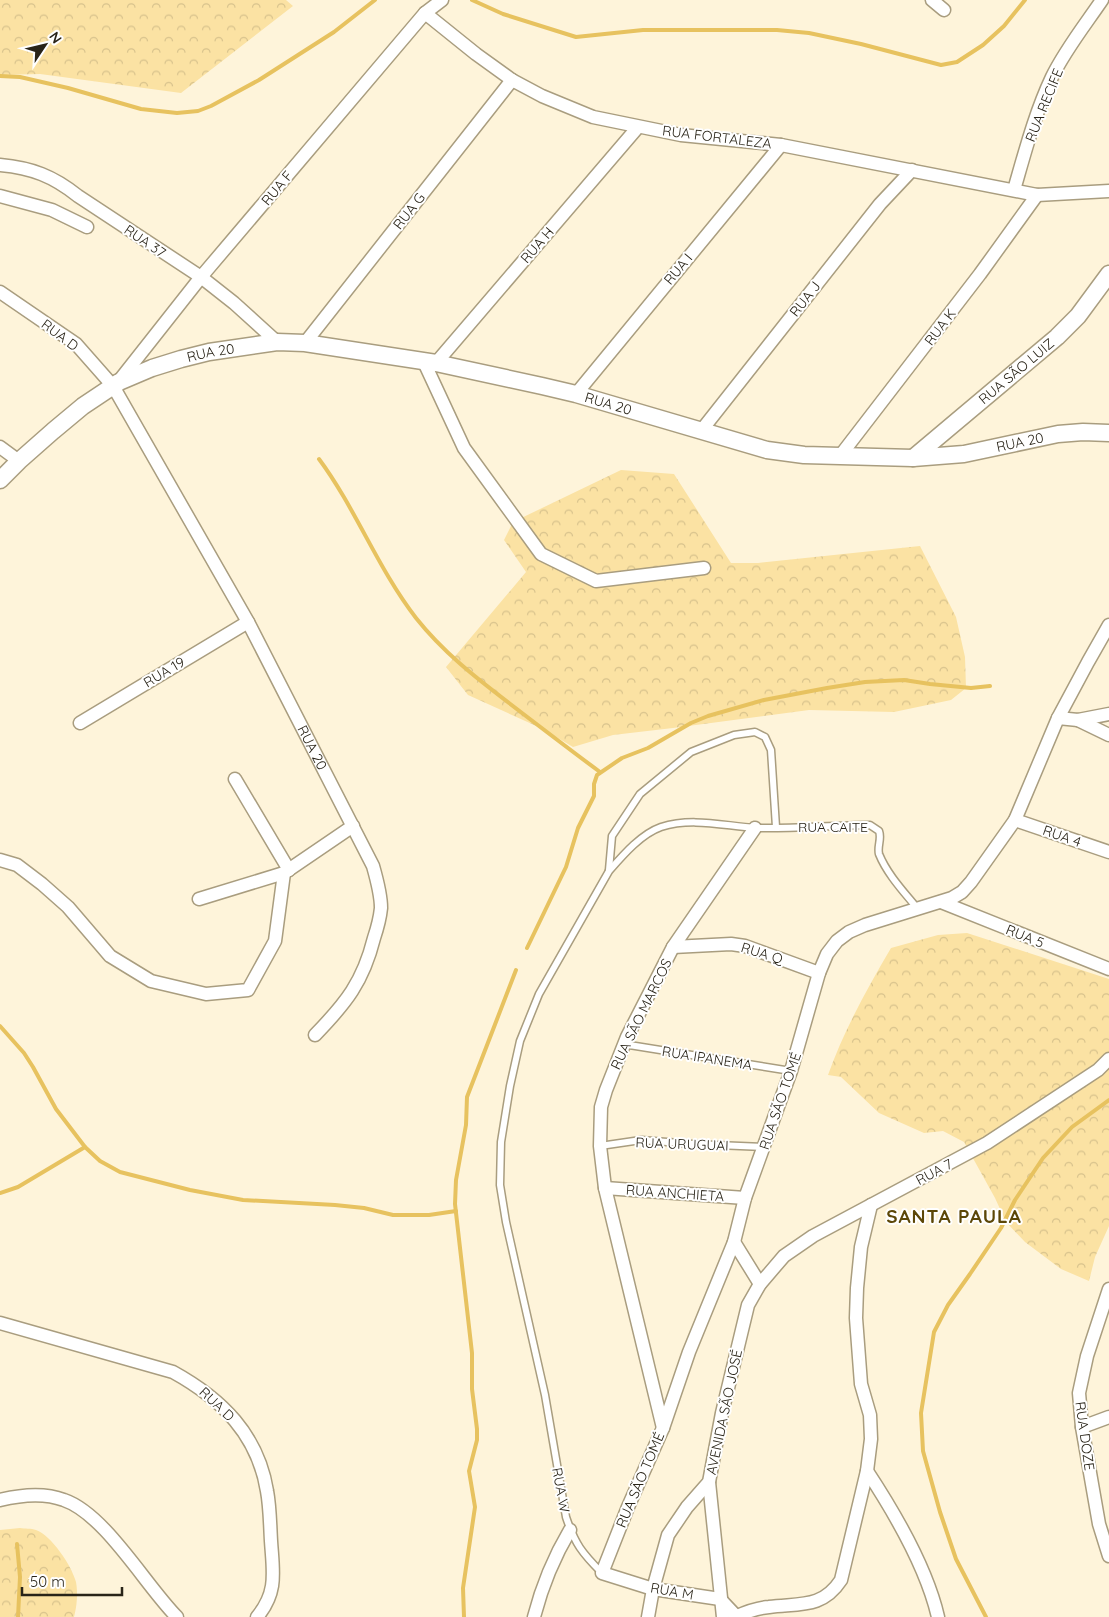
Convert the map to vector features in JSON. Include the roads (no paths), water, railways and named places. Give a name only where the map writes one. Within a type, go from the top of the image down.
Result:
[{"type":"street","name":"RUA F","points":[[116,384],[201,277],[425,13],[442,0]]},
{"type":"street","points":[[932,0],[944,10]]},
{"type":"street","name":"RUA RECIFE","points":[[1014,190],[1030,136],[1052,77],[1074,40],[1102,0]]},
{"type":"street","name":"RUA FORTALEZA","points":[[425,13],[512,80],[550,100],[593,118],[681,135],[781,145],[1037,195]]},
{"type":"street","name":"RUA G","points":[[305,343],[512,80]]},
{"type":"street","name":"RUA H","points":[[430,363],[638,127]]},
{"type":"street","name":"RUA I","points":[[576,394],[781,145]]},
{"type":"street","name":"RUA 37","points":[[0,165],[30,169],[64,185],[201,277],[234,303],[277,342]]},
{"type":"street","name":"RUA J","points":[[702,431],[880,204],[912,170]]},
{"type":"street","points":[[1037,195],[1109,191]]},
{"type":"street","name":"RUA K","points":[[840,456],[980,274],[1037,195]]},
{"type":"street","points":[[0,196],[52,210],[87,227]]},
{"type":"street","name":"RUA SÃO LUIZ","points":[[913,458],[1057,337],[1078,316],[1109,274]]},
{"type":"street","name":"RUA D","points":[[0,292],[76,344],[116,384]]},
{"type":"street","name":"RUA 20","points":[[0,480],[19,461],[83,406],[116,384],[152,368],[181,359],[209,352],[277,342],[305,343],[430,363],[576,394],[767,450],[804,455],[913,458],[964,454],[1058,434],[1083,432],[1109,433]]},
{"type":"street","points":[[430,363],[464,448],[542,554],[596,581],[704,568]]},
{"type":"street","name":"RUA 20","points":[[116,384],[248,622],[373,866],[379,888],[381,908],[371,952],[351,995],[315,1035]]},
{"type":"street","points":[[0,447],[19,461]]},
{"type":"street","name":"RUA 19","points":[[80,723],[248,622]]},
{"type":"street","name":"RUA SÃO TOMÉ","points":[[602,1573],[628,1507],[663,1428],[689,1352],[734,1242],[745,1198],[791,1071],[819,973],[827,954],[837,941],[849,932],[917,908],[941,902],[962,892],[1015,820],[1058,718],[1109,625]]},
{"type":"street","points":[[1058,718],[1078,720],[1109,714]]},
{"type":"street","points":[[1078,720],[1109,735]]},
{"type":"street","points":[[0,860],[17,865],[42,884],[68,907],[110,956],[151,981],[206,994],[248,990],[275,941],[286,872],[235,779]]},
{"type":"street","name":"RUA 4","points":[[1015,820],[1109,852]]},
{"type":"street","points":[[199,899],[286,872],[353,826]]},
{"type":"street","name":"RUA SÃO MARCOS","points":[[663,1428],[605,1188],[600,1146],[601,1107],[623,1044],[673,947],[755,828]]},
{"type":"street","name":"RUA 5","points":[[941,902],[1109,969]]},
{"type":"street","name":"RUA Q","points":[[673,947],[731,944],[745,946],[819,973]]},
{"type":"street","name":"RUA 7","points":[[760,1284],[784,1256],[813,1236],[986,1143],[1098,1070],[1109,1060]]},
{"type":"street","name":"RUA ANCHIETA","points":[[605,1188],[745,1198]]},
{"type":"street","points":[[720,1599],[736,1617],[751,1610],[767,1607],[816,1602],[836,1587],[841,1580],[866,1470],[872,1428],[861,1384],[856,1318],[861,1247],[871,1205]]},
{"type":"street","points":[[734,1242],[760,1284]]},
{"type":"street","name":"AVENIDA SÃO JOSÉ","points":[[648,1617],[653,1589],[668,1535],[687,1507],[710,1482],[722,1413],[748,1305],[760,1284]]},
{"type":"street","name":"RUA DOZE","points":[[1109,1289],[1105,1306],[1086,1356],[1079,1393],[1082,1428],[1109,1556]]},
{"type":"street","name":"RUA D","points":[[0,1323],[173,1372],[196,1385],[229,1413],[243,1430],[256,1452],[268,1492],[274,1573],[271,1596],[256,1617]]},
{"type":"street","points":[[1082,1428],[1109,1417]]},
{"type":"street","points":[[866,1470],[896,1520],[927,1580],[938,1617]]},
{"type":"street","points":[[710,1482],[723,1617]]},
{"type":"street","points":[[0,1500],[17,1496],[40,1495],[64,1500],[80,1508],[101,1526],[177,1617]]},
{"type":"street","points":[[534,1617],[550,1568],[570,1530]]},
{"type":"street","name":"RUA M","points":[[602,1573],[653,1589],[720,1599]]},
{"type":"lane","points":[[609,870],[612,836],[640,794],[691,752],[734,735],[755,732],[768,742],[771,750],[776,828]]},
{"type":"lane","name":"RUA CAITE","points":[[609,870],[646,835],[660,828],[672,825],[699,822],[755,828],[870,826],[876,828],[880,835],[878,849],[882,861],[917,908]]},
{"type":"lane","name":"RUA W","points":[[602,1573],[583,1554],[570,1530],[561,1493],[545,1396],[506,1222],[500,1185],[501,1142],[510,1086],[520,1041],[539,994],[609,870]]},
{"type":"lane","name":"RUA IPANEMA","points":[[623,1044],[791,1071]]},
{"type":"lane","name":"RUA URUGUAI","points":[[600,1146],[641,1140],[764,1147]]},
{"type":"waterway","points":[[0,76],[20,77],[68,88],[141,109],[177,113],[198,111],[259,80],[334,32],[375,0]]},
{"type":"waterway","points":[[472,0],[503,14],[576,37],[643,30],[777,30],[809,33],[861,44],[941,65],[957,62],[983,45],[1004,26],[1025,0]]},
{"type":"waterway","points":[[319,459],[344,498],[390,580],[426,630],[472,674],[600,772]]},
{"type":"waterway","points":[[527,948],[566,867],[578,828],[594,796],[594,784],[597,775],[622,758],[648,748],[691,723],[708,716],[764,700],[865,682],[904,680],[971,688],[990,686]]},
{"type":"waterway","points":[[464,1617],[463,1588],[475,1507],[469,1471],[477,1440],[477,1429],[472,1389],[472,1353],[455,1204],[456,1180],[466,1125],[467,1097],[516,970]]},
{"type":"waterway","points":[[0,1026],[24,1053],[56,1109],[85,1147],[100,1161],[120,1172],[190,1190],[243,1200],[335,1205],[364,1208],[393,1215],[429,1215],[456,1211]]},
{"type":"waterway","points":[[986,1617],[956,1559],[940,1512],[923,1451],[921,1413],[934,1332],[948,1305],[1001,1228],[1015,1200],[1043,1158],[1072,1127],[1109,1100]]},
{"type":"waterway","points":[[0,1193],[18,1187],[85,1147]]},
{"type":"waterway","points":[[17,1544],[20,1577],[18,1617]]},
{"type":"district","name":"SANTA PAULA","points":[[954,1216]]}]
